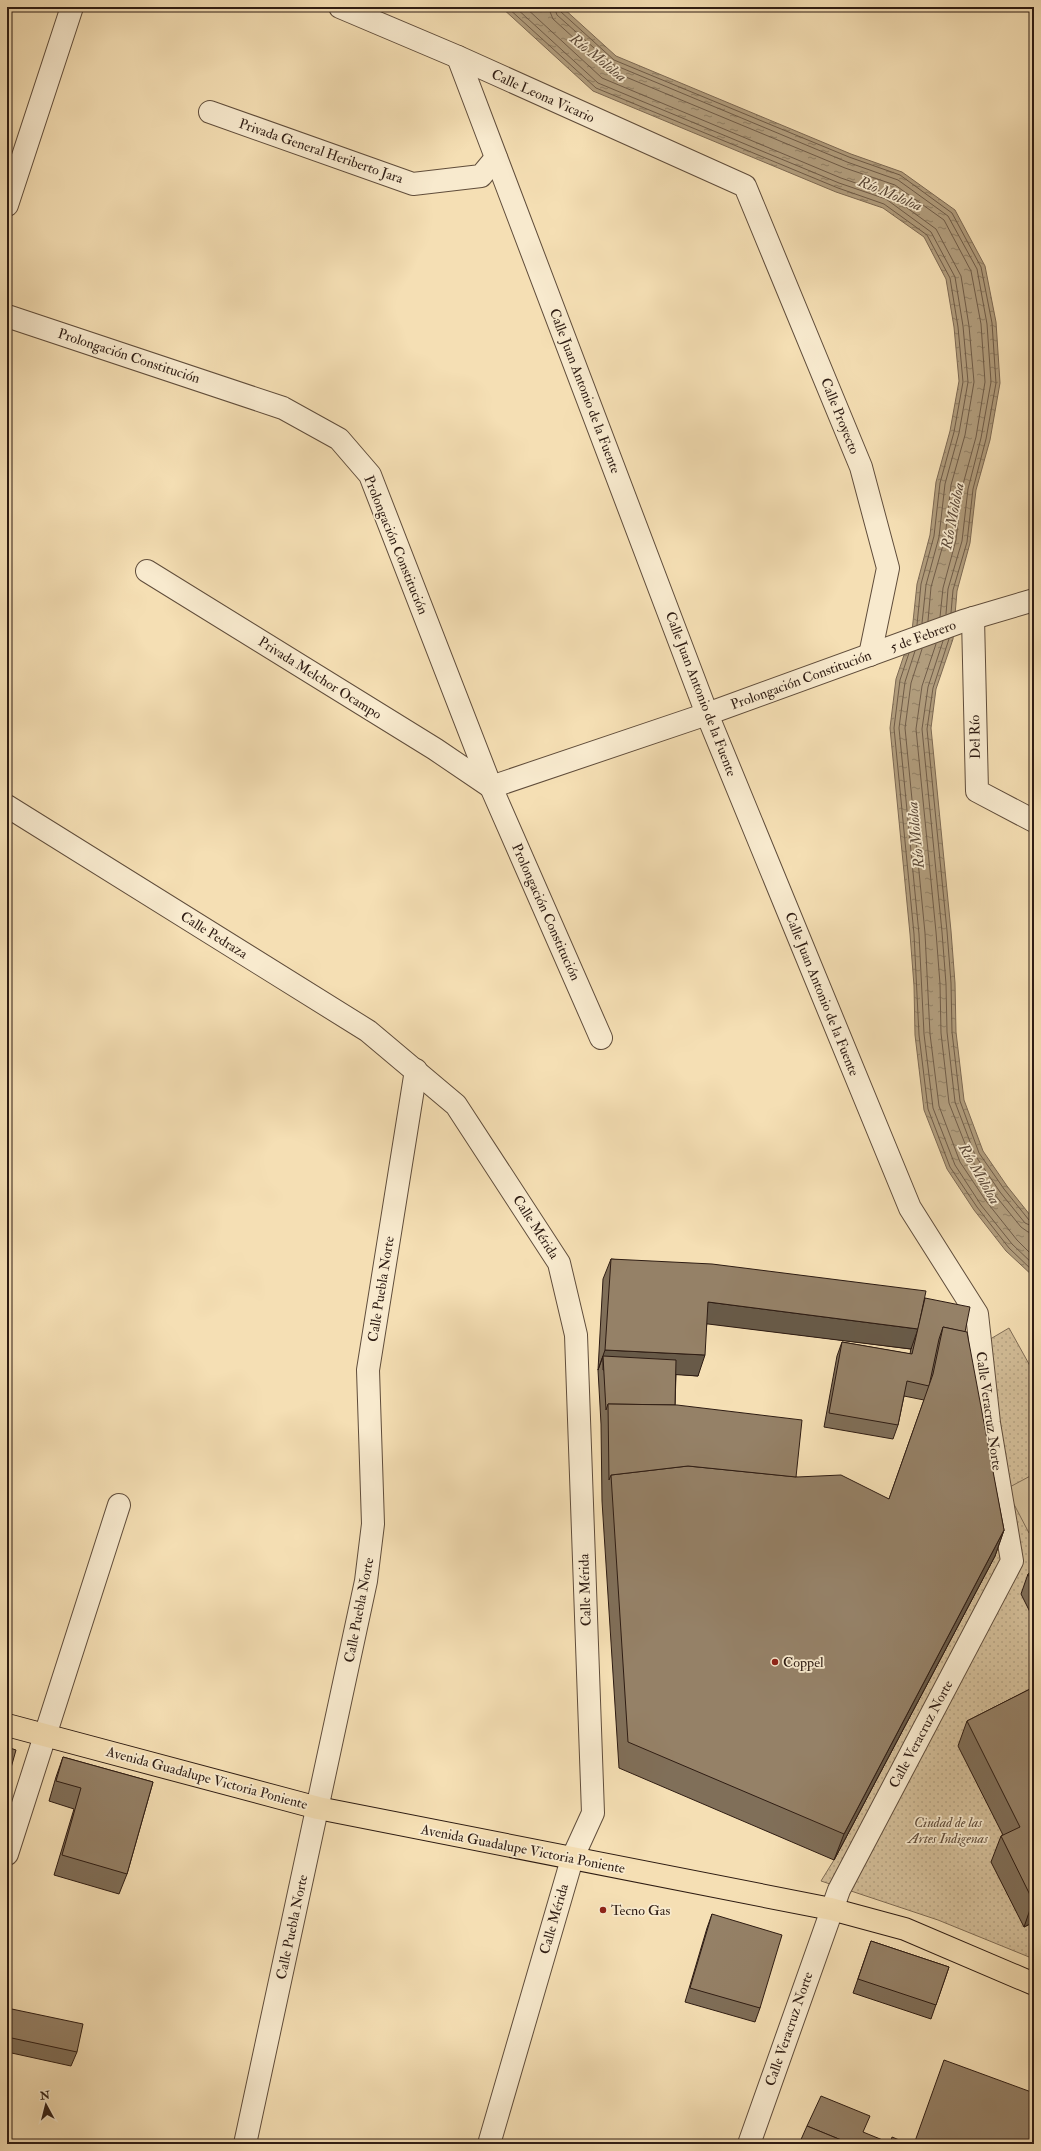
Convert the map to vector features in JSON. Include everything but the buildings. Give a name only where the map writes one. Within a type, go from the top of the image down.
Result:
[{"type":"main road","name":"Avenida Guadalupe Victoria Poniente","points":[[7,1725],[318,1808],[831,1909],[905,1929],[1034,1984]]},
{"type":"street","points":[[7,204],[72,7]]},
{"type":"street","name":"Calle Leona Vicario","points":[[340,7],[458,57],[746,186]]},
{"type":"street","name":"Calle Juan Antonio de la Fuente","points":[[458,57],[707,714],[910,1208],[977,1314]]},
{"type":"street","name":"Privada General Heriberto Jara","points":[[210,112],[413,184],[481,176],[496,158]]},
{"type":"street","name":"Calle Proyecto","points":[[746,186],[861,467],[888,568],[877,653]]},
{"type":"street","name":"Prolongación Constitución","points":[[7,316],[284,408],[339,439],[370,475],[491,787],[601,1038]]},
{"type":"street","name":"Privada Melchor Ocampo","points":[[147,571],[429,745],[491,787]]},
{"type":"street","name":"5 de Febrero","points":[[877,653],[968,620],[1034,600]]},
{"type":"street","name":"Del Río","points":[[968,620],[977,791],[1034,821]]},
{"type":"street","name":"Prolongación Constitución","points":[[491,787],[707,714],[877,653]]},
{"type":"street","name":"Calle Pedraza","points":[[7,806],[368,1031],[416,1070]]},
{"type":"street","name":"Calle Puebla Norte","points":[[245,2144],[366,1581],[373,1524],[368,1370],[416,1070]]},
{"type":"street","name":"Calle Mérida","points":[[416,1070],[456,1104],[560,1263],[576,1336],[592,1813],[572,1859],[488,2144]]},
{"type":"street","name":"Calle Veracruz Norte","points":[[749,2144],[831,1909],[842,1883],[1012,1561],[989,1423],[977,1314]]},
{"type":"street","points":[[7,1854],[119,1505]]},
{"type":"green space","name":"Ciudad de las Artes Indigenas","points":[[1009,1328],[1034,1373],[1034,1959],[938,1920],[821,1881],[834,1860],[995,1556],[958,1358]]},
{"type":"green space","points":[[1034,1474],[1034,1530],[1029,1533],[1006,1489]]},
{"type":"water","name":"Río Mololoa","points":[[501,7],[562,7],[616,56],[851,154],[902,172],[955,210],[985,266],[996,322],[1000,383],[990,440],[976,490],[970,543],[957,591],[953,639],[936,689],[931,728],[951,931],[955,983],[956,1032],[964,1100],[983,1151],[1007,1186],[1034,1220],[1034,1277],[1006,1251],[974,1210],[947,1169],[924,1110],[915,1035],[914,986],[910,934],[890,728],[896,679],[912,631],[917,584],[930,535],[936,482],[950,431],[959,381],[954,327],[946,279],[924,237],[883,208],[836,192],[593,91]]},
{"type":"place","name":"Coppel","points":[[775,1662]]},
{"type":"place","name":"Tecno Gas","points":[[603,1910]]}]
